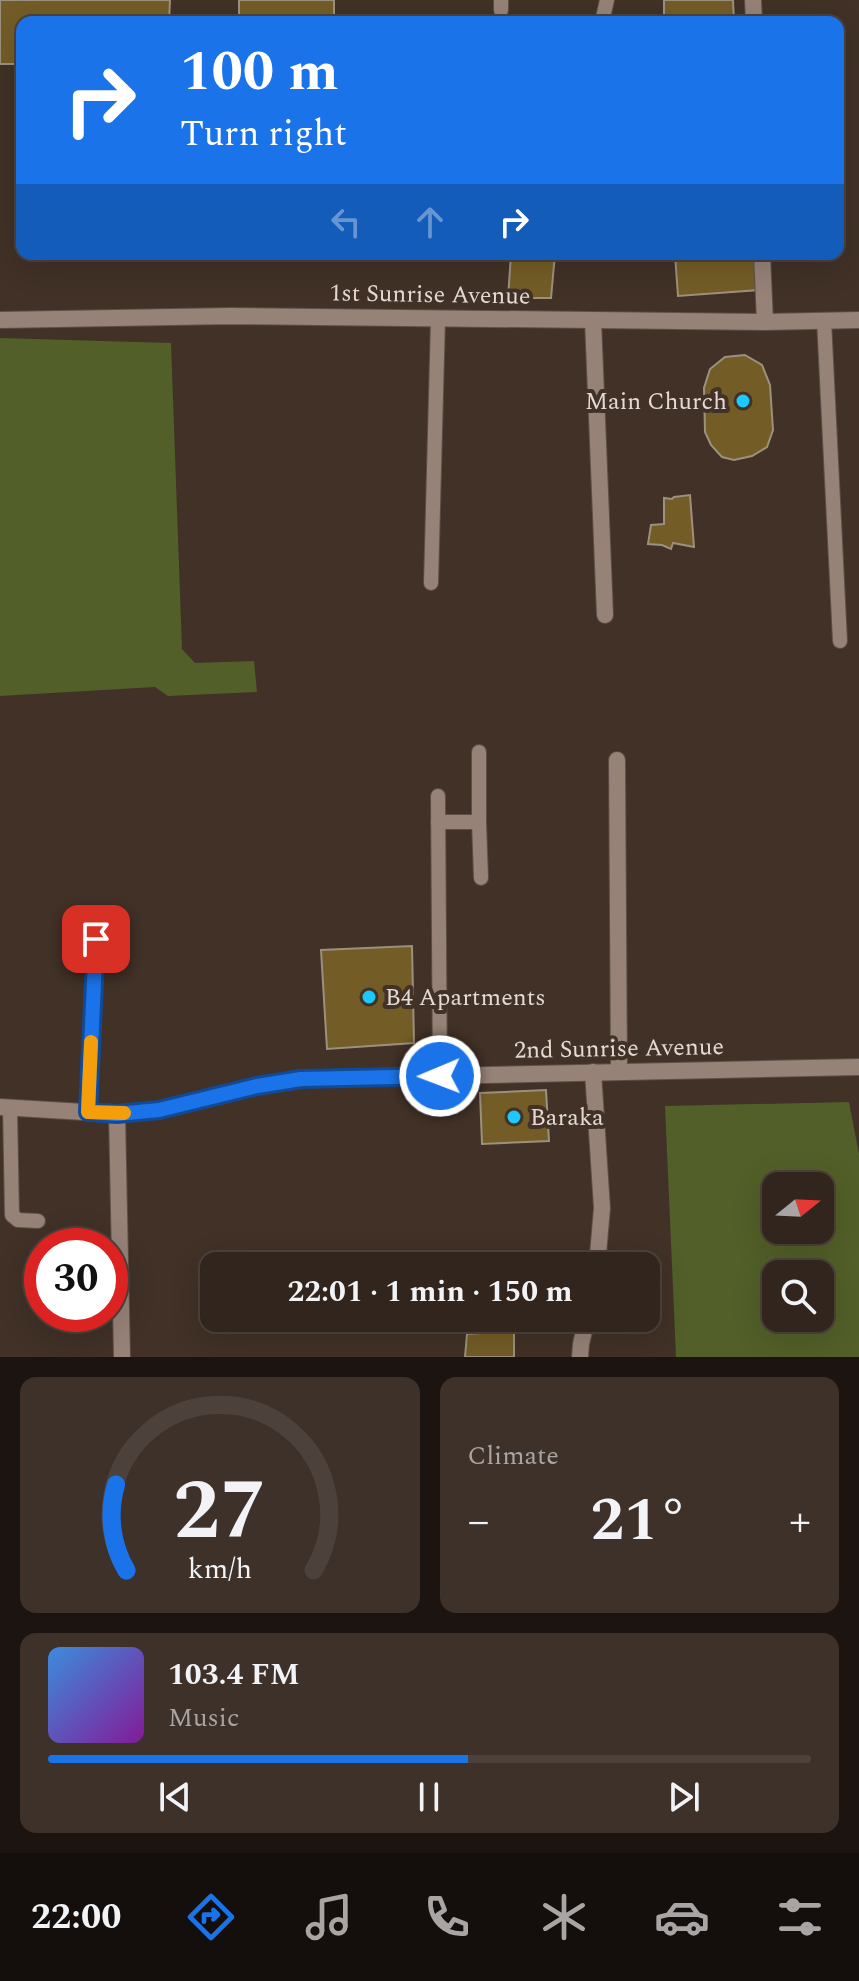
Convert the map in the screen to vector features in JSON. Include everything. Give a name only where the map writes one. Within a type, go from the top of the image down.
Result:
[{"type":"street","points":[[762,260],[765,322]]},
{"type":"street","name":"1st Sunrise Avenue","points":[[0,320],[230,316],[765,322],[859,320]]},
{"type":"street","points":[[593,320],[605,615]]},
{"type":"street","points":[[617,760],[619,1071]]},
{"type":"street","name":"2nd Sunrise Avenue","points":[[5,1107],[117,1114],[159,1110],[257,1086],[301,1079],[859,1067]]},
{"type":"street","points":[[593,1072],[602,1208],[598,1252]]},
{"type":"street","points":[[117,1114],[122,1357]]},
{"type":"street","points":[[580,1357],[584,1332]]},
{"type":"lane","points":[[431,583],[438,319]]},
{"type":"lane","points":[[824,320],[840,641]]},
{"type":"lane","points":[[479,752],[481,878]]},
{"type":"lane","points":[[438,796],[440,1076]]},
{"type":"lane","points":[[438,822],[479,822]]},
{"type":"lane","points":[[88,1112],[96,939]]},
{"type":"lane","points":[[5,1107],[12,1215],[18,1220],[38,1221]]},
{"type":"green space","points":[[0,338],[171,343],[182,649],[195,663],[254,661],[257,692],[168,696],[155,687],[0,696]]},
{"type":"green space","points":[[849,1102],[859,1154],[859,1357],[676,1357],[665,1106]]},
{"type":"building","points":[[0,0],[170,0],[169,16],[16,16],[16,64],[0,64]]},
{"type":"building","points":[[239,0],[334,0],[334,16],[239,16]]},
{"type":"building","points":[[664,0],[733,0],[734,16],[664,16]]},
{"type":"building","points":[[511,260],[554,260],[551,298],[508,298]]},
{"type":"building","points":[[675,260],[756,260],[759,290],[678,296]]},
{"type":"building","points":[[745,355],[762,365],[770,385],[773,430],[767,447],[752,456],[734,460],[722,457],[705,432],[704,388],[710,369],[725,357]]},
{"type":"building","points":[[690,495],[694,547],[673,543],[671,549],[648,544],[651,525],[664,524],[664,498]]},
{"type":"building","name":"B4 Apartments","points":[[412,946],[414,1043],[327,1049],[321,950]]},
{"type":"building","name":"Baraka","points":[[546,1090],[549,1141],[482,1144],[480,1093]]},
{"type":"building","points":[[514,1332],[514,1357],[465,1357],[467,1334]]},
{"type":"slow traffic","points":[[91,1042],[88,1112],[124,1113]]},
{"type":"place","name":"Main Church","points":[[743,401]]},
{"type":"place","name":"B4 Apartments","points":[[369,997]]},
{"type":"place","name":"Baraka","points":[[514,1117]]},
{"type":"route","points":[[96,939],[88,1112],[117,1114],[159,1110],[257,1086],[301,1079],[440,1076]]}]
